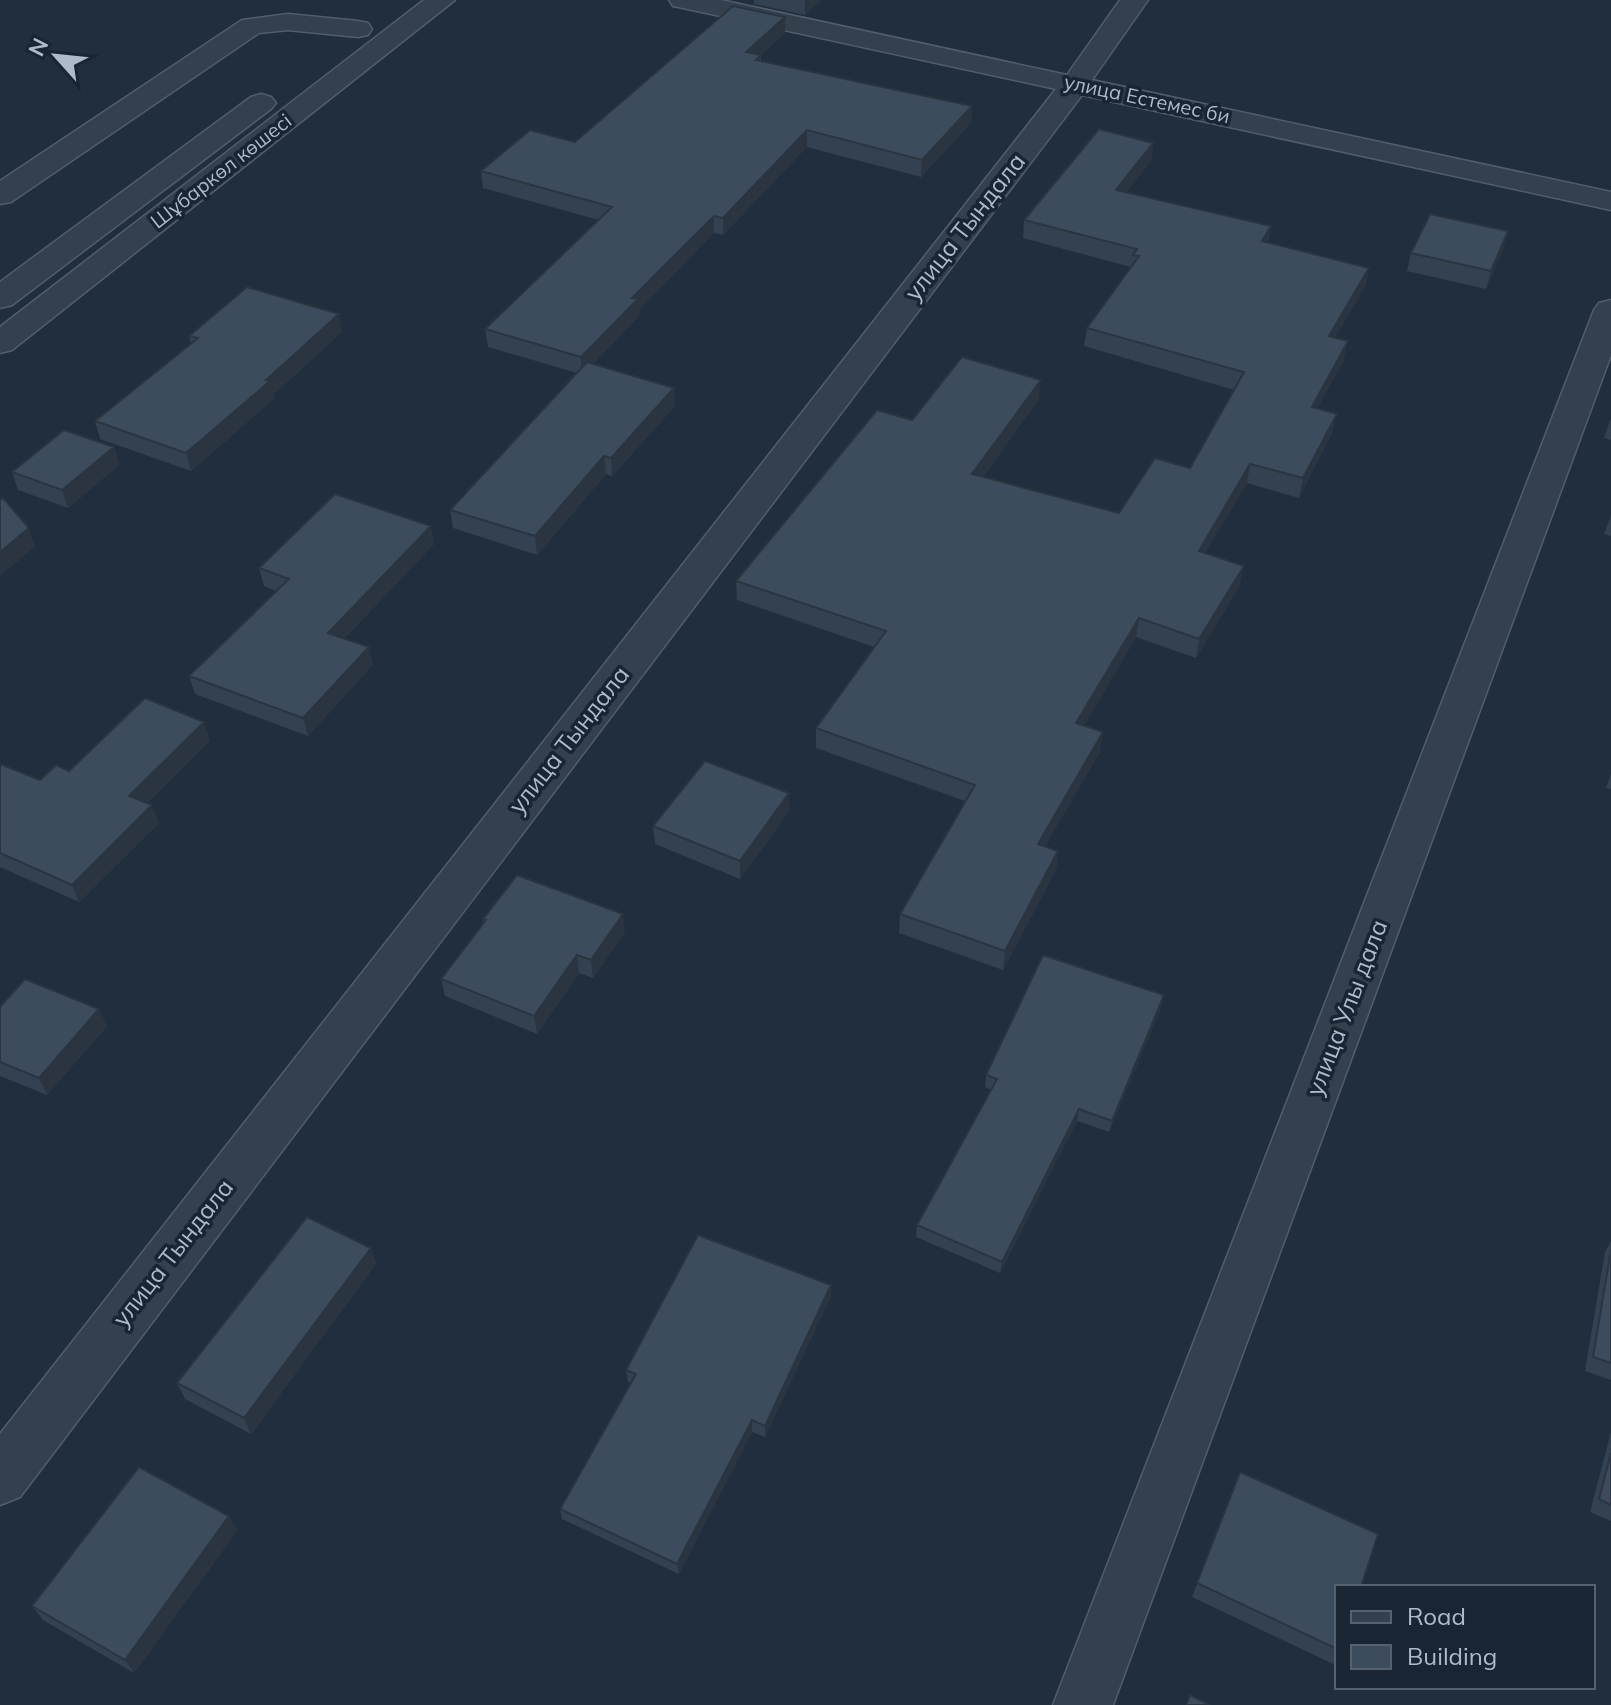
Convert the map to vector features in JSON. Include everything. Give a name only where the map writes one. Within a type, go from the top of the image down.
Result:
[{"type":"street","points":[[309,66],[397,0]]},
{"type":"street","name":"Шұбаркөл көшесі","points":[[0,343],[441,0]]},
{"type":"street","name":"улица Естемес би","points":[[683,0],[1611,201]]},
{"type":"street","name":"улица Тындала","points":[[0,1478],[1076,83],[1134,0]]},
{"type":"street","points":[[0,195],[252,26],[288,22],[358,29]]},
{"type":"street","name":"Шұбаркөл көшесі","points":[[0,298],[284,85]]},
{"type":"street","name":"улица Улы дала","points":[[1083,1705],[1611,310]]},
{"type":"building","points":[[733,6],[785,17],[746,52],[761,55],[756,60],[972,106],[922,160],[807,130],[723,218],[714,216],[632,298],[638,299],[581,357],[485,329],[612,207],[481,171],[530,130],[575,142]]},
{"type":"building","points":[[1099,129],[1153,143],[1116,190],[1271,226],[1262,241],[1369,268],[1329,336],[1348,341],[1312,407],[1337,414],[1303,478],[1250,464],[1199,551],[1244,566],[1199,639],[1139,618],[1076,723],[1103,732],[1038,844],[1058,851],[1005,951],[900,914],[975,785],[816,728],[886,631],[736,581],[877,410],[912,420],[962,357],[1041,380],[972,474],[1119,513],[1155,458],[1190,468],[1244,372],[1087,328],[1139,256],[1133,255],[1137,249],[1024,220]]},
{"type":"building","points":[[1430,214],[1508,231],[1491,271],[1411,253]]},
{"type":"building","points":[[247,287],[339,314],[266,380],[270,381],[186,453],[95,421],[198,338],[189,336]]},
{"type":"building","points":[[587,362],[674,388],[611,458],[604,456],[535,536],[450,510]]},
{"type":"building","points":[[64,430],[114,447],[62,490],[12,472]]},
{"type":"building","points":[[335,494],[431,526],[328,633],[369,647],[303,718],[189,676],[289,579],[259,568]]},
{"type":"building","points":[[3,498],[29,528],[0,552],[0,500]]},
{"type":"building","points":[[145,698],[204,722],[129,796],[152,805],[72,885],[0,853],[0,764],[40,780],[56,765],[69,771]]},
{"type":"building","points":[[705,761],[789,793],[740,861],[653,826]]},
{"type":"building","points":[[517,875],[623,914],[591,960],[577,955],[534,1016],[441,979]]},
{"type":"building","points":[[1043,955],[1164,995],[1112,1121],[1079,1109],[1002,1262],[917,1225],[997,1079],[986,1075]]},
{"type":"building","points":[[25,979],[99,1009],[39,1078],[0,1062],[0,1007]]},
{"type":"building","points":[[307,1217],[371,1248],[244,1418],[177,1383]]},
{"type":"building","points":[[698,1235],[831,1285],[765,1426],[752,1420],[677,1564],[560,1509],[636,1374],[626,1370]]},
{"type":"building","points":[[1611,1250],[1611,1363],[1593,1357]]},
{"type":"building","points":[[1611,1453],[1611,1505],[1599,1499]]},
{"type":"building","points":[[139,1467],[229,1516],[125,1660],[32,1606]]},
{"type":"building","points":[[1240,1472],[1378,1534],[1362,1585],[1335,1585],[1335,1648],[1197,1583]]},
{"type":"building","points":[[1190,1695],[1210,1705],[1186,1705]]}]
